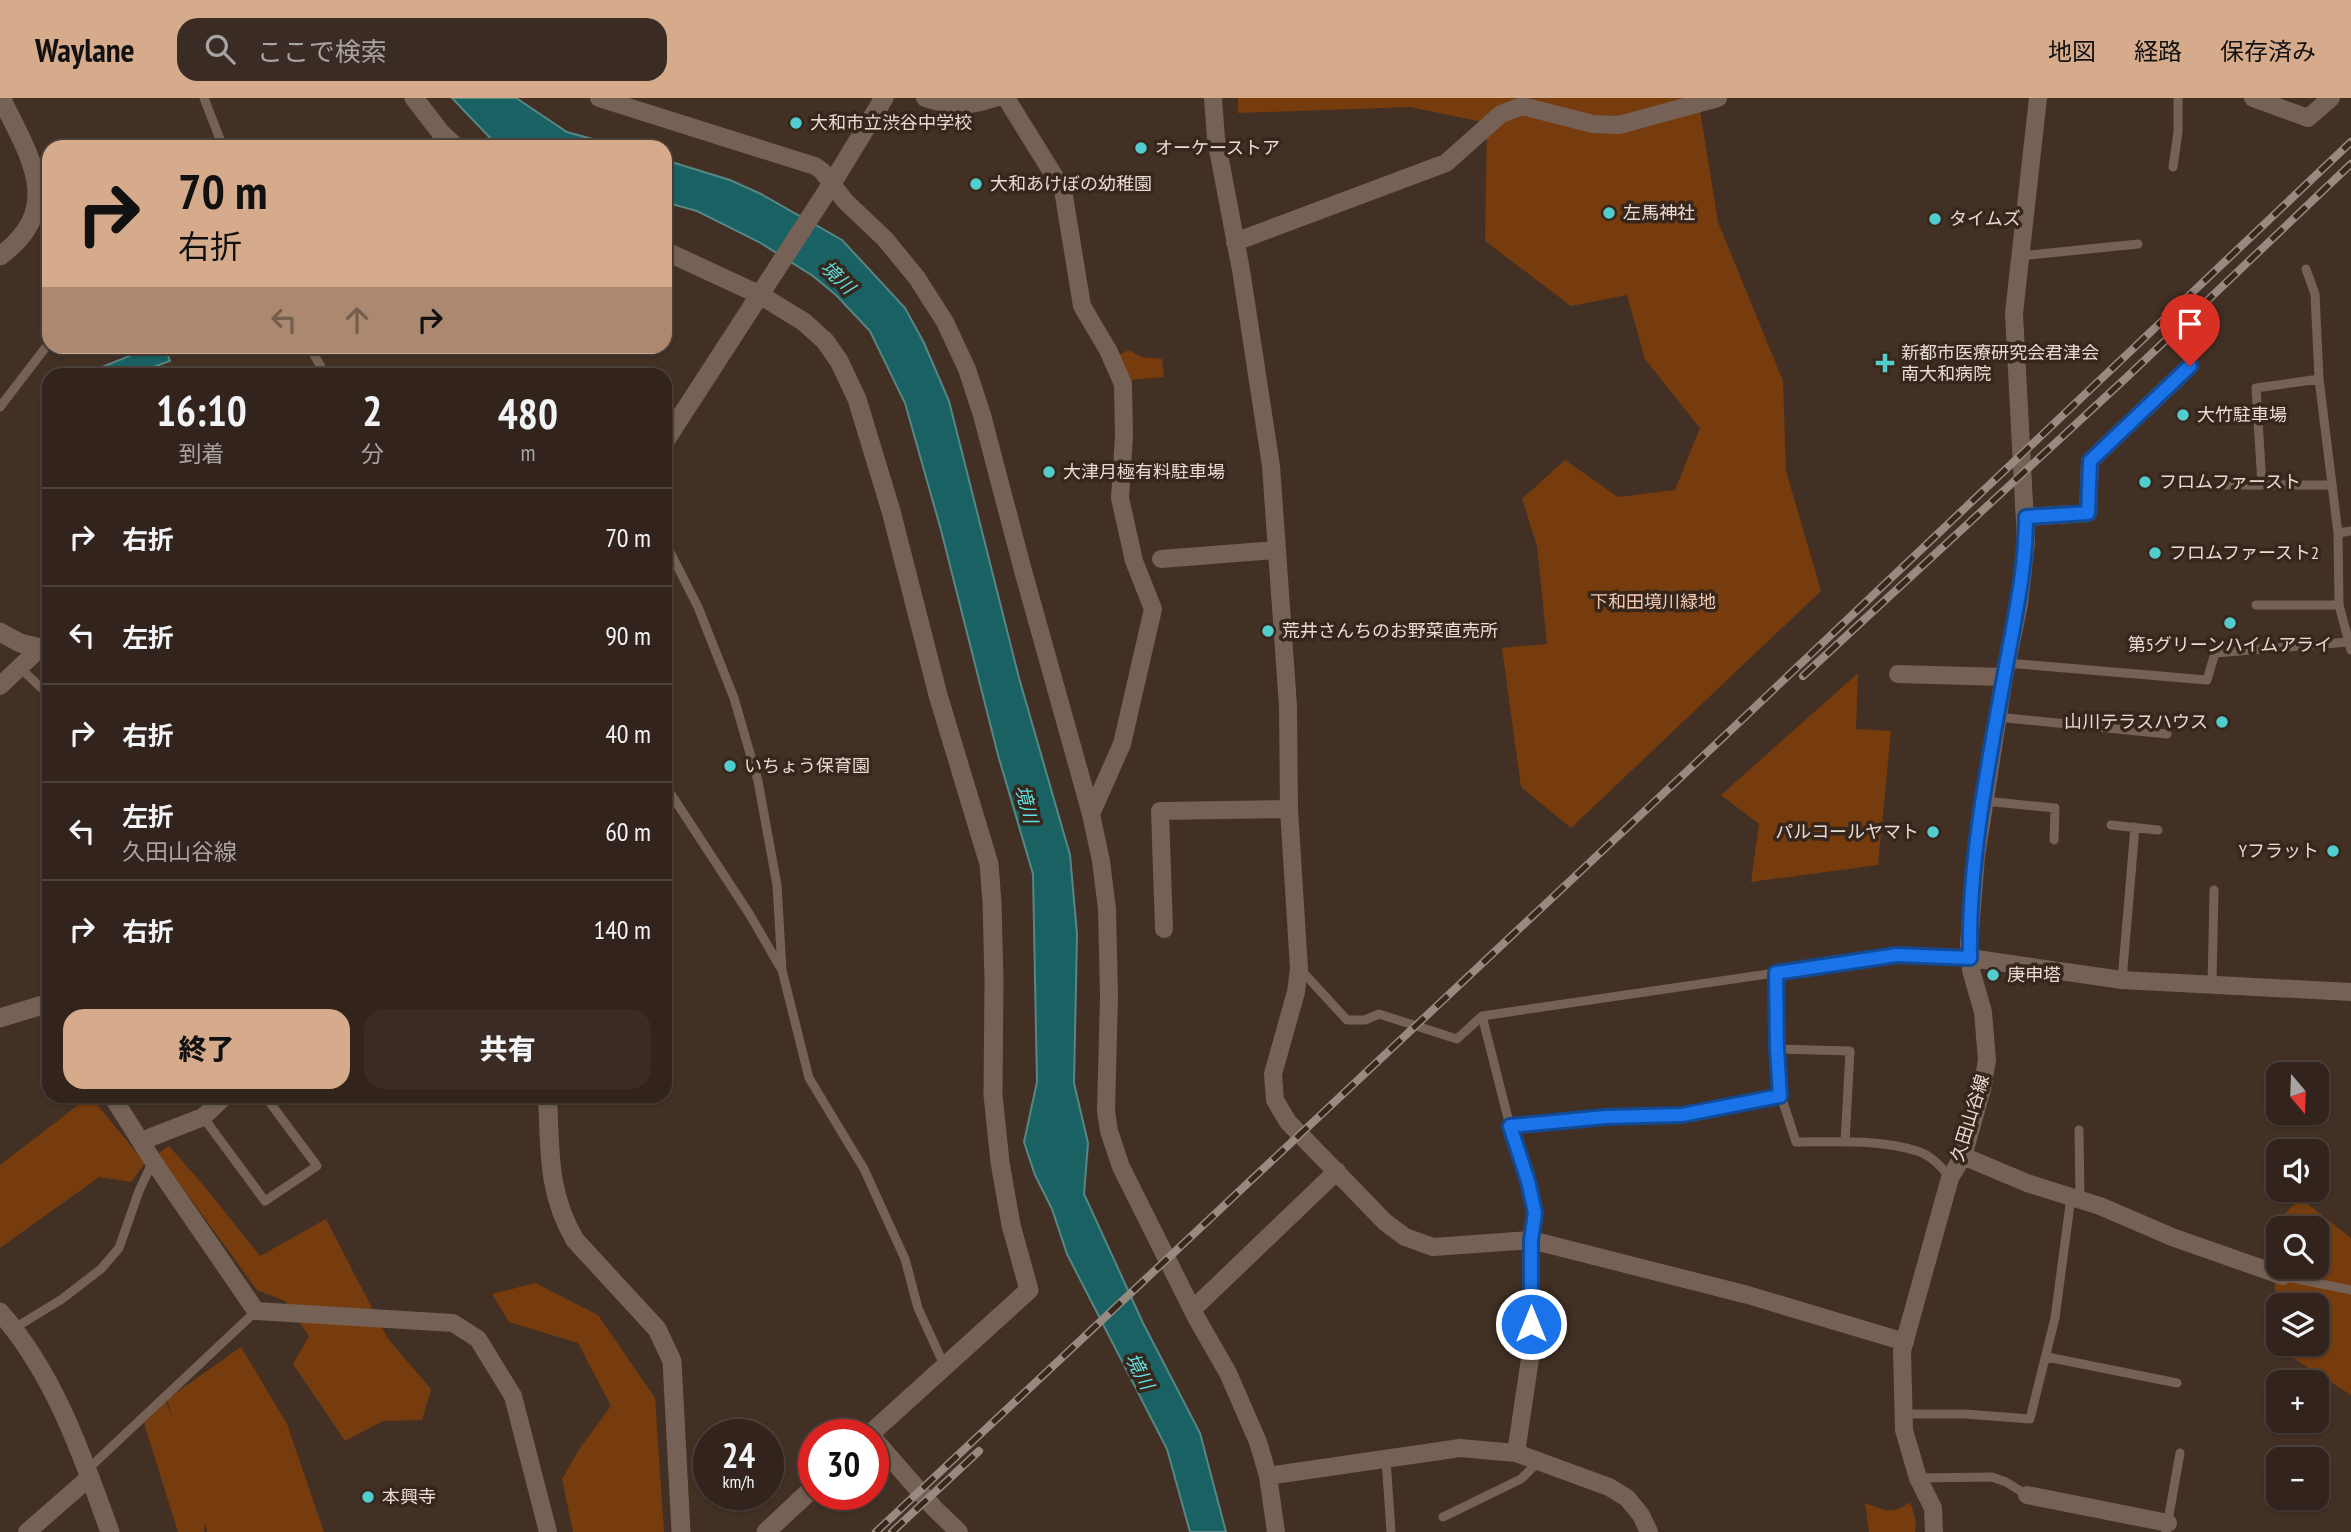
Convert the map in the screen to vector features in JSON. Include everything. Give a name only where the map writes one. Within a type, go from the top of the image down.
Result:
[{"type":"street","points":[[0,256],[13,246],[28,227],[38,198],[38,183],[32,162],[1,98]]},
{"type":"street","points":[[414,98],[449,140]]},
{"type":"street","points":[[598,98],[815,166],[822,171],[826,192],[885,239],[917,278],[945,323],[967,369],[982,415],[1091,814],[1107,909],[1109,997],[1106,1111],[1109,1131],[1121,1167],[1228,1373],[1258,1442],[1268,1476],[1276,1532]]},
{"type":"street","points":[[672,430],[884,98]]},
{"type":"street","points":[[925,98],[949,105],[972,105],[995,98]]},
{"type":"street","points":[[1006,98],[1063,190],[1082,306],[1108,350],[1123,384],[1124,436],[1120,498],[1134,561],[1153,609],[1122,744],[1091,814]]},
{"type":"street","points":[[1213,98],[1216,139],[1271,466],[1288,706],[1289,809],[1298,968],[1296,992],[1273,1074],[1276,1100],[1288,1122],[1385,1222],[1405,1237],[1433,1247],[1531,1240],[1748,1294],[1905,1342]]},
{"type":"street","points":[[1235,242],[1447,163],[1501,114],[1522,106],[1593,124],[1619,125],[1718,98]]},
{"type":"street","name":"久田山谷線","points":[[1934,1532],[1933,1508],[1907,1444],[1903,1414],[1902,1351],[1950,1178],[1963,1156],[1982,1090],[1987,1060],[1983,1012],[1970,970],[1970,958],[1976,856],[1997,717],[2019,604],[2026,542],[2014,313],[2038,98]]},
{"type":"street","points":[[2253,98],[2308,118],[2331,98]]},
{"type":"street","points":[[672,254],[760,295],[804,322],[825,341],[839,361],[857,399],[891,510],[938,695],[989,864],[994,981],[993,1095],[1002,1175],[1028,1290],[888,1419]]},
{"type":"street","points":[[2026,517],[2088,513],[2090,461],[2190,366]]},
{"type":"street","points":[[1161,559],[1276,550]]},
{"type":"street","points":[[0,632],[20,643],[42,648]]},
{"type":"street","points":[[0,686],[42,651]]},
{"type":"street","points":[[1898,674],[2006,670]]},
{"type":"street","points":[[1164,929],[1160,811],[1289,809]]},
{"type":"street","points":[[1970,958],[2122,980],[2351,992]]},
{"type":"street","points":[[0,1018],[42,1005]]},
{"type":"street","points":[[116,1103],[256,1311],[453,1323],[478,1339],[513,1396],[548,1532]]},
{"type":"street","points":[[142,1143],[203,1117],[218,1103]]},
{"type":"street","points":[[547,1103],[554,1193],[565,1223],[575,1241],[657,1329],[672,1362],[681,1532]]},
{"type":"street","points":[[1963,1156],[2027,1183],[2076,1198],[2172,1237],[2266,1270]]},
{"type":"street","points":[[1193,1309],[1337,1171]]},
{"type":"street","points":[[1516,1453],[1531,1352],[1531,1240]]},
{"type":"street","points":[[0,1312],[6,1331],[33,1355],[61,1406],[110,1532]]},
{"type":"street","points":[[1268,1476],[1460,1448],[1516,1453],[1609,1487],[1627,1498],[1641,1515],[1645,1530]]},
{"type":"street","points":[[889,1456],[935,1509],[959,1532]]},
{"type":"street","points":[[27,1532],[88,1474]]},
{"type":"street","points":[[2027,1495],[2167,1527]]},
{"type":"street","points":[[766,1532],[798,1502]]},
{"type":"lane","points":[[204,98],[220,140]]},
{"type":"lane","points":[[2173,167],[2178,132],[2178,98]]},
{"type":"lane","points":[[2020,256],[2138,244]]},
{"type":"lane","points":[[2006,670],[2207,680],[2215,653],[2350,646],[2339,605],[2338,533],[2319,379],[2315,294],[2306,269]]},
{"type":"lane","points":[[0,407],[42,352]]},
{"type":"lane","points":[[2262,485],[2256,388],[2319,379]]},
{"type":"lane","points":[[2225,485],[2332,485]]},
{"type":"lane","points":[[2338,533],[2351,531]]},
{"type":"lane","points":[[672,556],[698,607],[734,698],[758,781],[777,885],[782,970],[809,1078],[864,1169],[905,1259],[918,1308],[944,1365]]},
{"type":"lane","points":[[2256,605],[2339,605]]},
{"type":"lane","points":[[20,668],[42,688]]},
{"type":"lane","points":[[1997,717],[2167,734]]},
{"type":"lane","points":[[672,796],[750,915],[782,970]]},
{"type":"lane","points":[[1984,802],[2055,808],[2054,840]]},
{"type":"lane","points":[[2111,825],[2158,830]]},
{"type":"lane","points":[[2122,980],[2135,827]]},
{"type":"lane","points":[[2212,984],[2214,890]]},
{"type":"lane","points":[[1298,968],[1347,1020],[1365,1020],[1379,1014],[1457,1039],[1482,1016],[1897,955],[1970,958]]},
{"type":"lane","points":[[1776,973],[1780,1096],[1796,1142],[1844,1142],[1919,1151],[1941,1166],[1950,1178]]},
{"type":"lane","points":[[1482,1016],[1510,1126],[1528,1181],[1535,1213],[1531,1240]]},
{"type":"lane","points":[[1777,1049],[1850,1051],[1844,1142]]},
{"type":"lane","points":[[1510,1126],[1605,1117],[1682,1115],[1780,1096]]},
{"type":"lane","points":[[203,1117],[265,1201],[317,1166],[270,1103]]},
{"type":"lane","points":[[1903,1414],[1965,1414],[2030,1419],[2047,1357],[2076,1198],[2080,1130]]},
{"type":"lane","points":[[6,1331],[62,1299],[101,1269],[119,1248],[139,1191],[153,1161]]},
{"type":"lane","points":[[2298,1279],[2351,1290]]},
{"type":"lane","points":[[88,1474],[256,1311]]},
{"type":"lane","points":[[2047,1357],[2177,1383]]},
{"type":"lane","points":[[2167,1527],[2180,1453]]},
{"type":"lane","points":[[1386,1459],[1391,1532]]},
{"type":"lane","points":[[1443,1517],[1521,1479],[1539,1461]]},
{"type":"lane","points":[[1919,1478],[1992,1477],[2027,1495]]},
{"type":"green space","name":"下和田境川緑地","points":[[1238,98],[1698,98],[1718,222],[1783,381],[1786,471],[1821,591],[1571,828],[1521,787],[1502,648],[1547,644],[1537,546],[1522,499],[1565,460],[1618,497],[1675,490],[1700,428],[1645,359],[1627,295],[1571,306],[1485,241],[1487,123],[1410,107],[1238,113]]},
{"type":"green space","points":[[1129,350],[1141,357],[1162,359],[1164,377],[1128,380],[1119,355]]},
{"type":"green space","points":[[1858,673],[1856,729],[1891,731],[1878,865],[1751,882],[1759,824],[1721,795]]},
{"type":"green space","points":[[81,1103],[96,1103],[145,1163],[131,1182],[99,1177],[0,1248],[0,1165]]},
{"type":"green space","points":[[169,1146],[260,1256],[326,1219],[388,1339],[431,1389],[422,1420],[383,1421],[345,1441],[293,1364],[309,1336],[285,1301],[257,1290],[158,1154]]},
{"type":"green space","points":[[2296,1202],[2305,1202],[2323,1216],[2283,1216]]},
{"type":"green space","points":[[2329,1221],[2351,1238],[2351,1395],[2329,1381],[2329,1370],[2312,1370],[2290,1356],[2329,1356],[2329,1293],[2275,1293],[2275,1279],[2329,1279]]},
{"type":"green space","points":[[535,1283],[598,1315],[655,1398],[664,1532],[573,1532],[562,1479],[580,1448],[611,1406],[578,1343],[509,1322],[492,1294]]},
{"type":"green space","points":[[241,1347],[287,1424],[324,1532],[207,1532],[205,1523],[204,1532],[178,1532],[144,1423],[166,1401],[173,1419],[167,1399]]},
{"type":"green space","points":[[1910,1502],[1916,1521],[1915,1532],[1869,1532],[1865,1503],[1893,1510]]},
{"type":"water","points":[[452,98],[516,98],[567,132],[596,140],[492,140]]},
{"type":"water","name":"境川","points":[[672,162],[730,180],[761,194],[842,240],[905,308],[924,343],[949,401],[1019,678],[1070,855],[1077,934],[1074,1083],[1088,1143],[1084,1194],[1143,1323],[1200,1433],[1226,1532],[1190,1532],[1167,1449],[1067,1254],[1052,1209],[1035,1175],[1024,1142],[1037,1082],[1033,874],[998,755],[941,530],[905,403],[870,331],[836,295],[813,276],[759,242],[697,211],[672,204]]},
{"type":"water","points":[[134,354],[168,354],[170,361],[151,368],[99,368]]},
{"type":"railway","points":[[876,1532],[1714,746],[2351,142]]},
{"type":"railway","points":[[1803,676],[2127,377],[2351,164]]},
{"type":"railway","points":[[892,1532],[979,1451]]},
{"type":"place","name":"大和市立渋谷中学校","points":[[796,123]]},
{"type":"place","name":"オーケーストア","points":[[1141,148]]},
{"type":"place","name":"大和あけぼの幼稚園","points":[[976,184]]},
{"type":"place","name":"左馬神社","points":[[1609,213]]},
{"type":"place","name":"タイムズ","points":[[1935,219]]},
{"type":"place","name":"新都市医療研究会君津会 南大和病院","points":[[1885,363]]},
{"type":"place","name":"大竹駐車場","points":[[2183,415]]},
{"type":"place","name":"大津月極有料駐車場","points":[[1049,472]]},
{"type":"place","name":"フロムファースト","points":[[2145,482]]},
{"type":"place","name":"フロムファースト2","points":[[2155,553]]},
{"type":"place","name":"第5グリーンハイムアライ","points":[[2230,623]]},
{"type":"place","name":"荒井さんちのお野菜直売所","points":[[1268,631]]},
{"type":"place","name":"山川テラスハウス","points":[[2222,722]]},
{"type":"place","name":"いちょう保育園","points":[[730,766]]},
{"type":"place","name":"パルコールヤマト","points":[[1933,832]]},
{"type":"place","name":"Yフラット","points":[[2333,851]]},
{"type":"place","name":"庚申塔","points":[[1993,975]]},
{"type":"place","name":"本興寺","points":[[368,1497]]},
{"type":"route","points":[[1531,1324],[1531,1240],[1535,1213],[1528,1181],[1510,1126],[1605,1117],[1682,1115],[1780,1096],[1776,973],[1897,955],[1970,958],[1976,856],[2001,697],[2019,604],[2026,517],[2088,513],[2090,461],[2190,366]]}]
